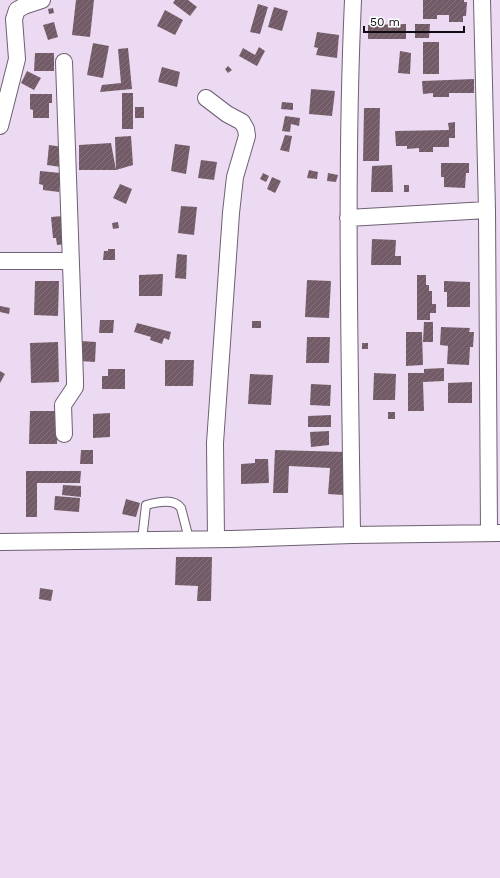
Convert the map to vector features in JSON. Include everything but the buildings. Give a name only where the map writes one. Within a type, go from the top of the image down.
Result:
[{"type":"street","points":[[0,126],[17,59],[14,19],[17,10],[42,0]]},
{"type":"street","points":[[352,535],[348,218],[349,89],[353,0]]},
{"type":"street","points":[[0,542],[495,533],[482,0]]},
{"type":"street","points":[[64,62],[75,380],[74,387],[63,405],[64,434]]},
{"type":"street","points":[[206,98],[227,114],[242,122],[247,136],[236,177],[231,213],[215,443],[216,538]]},
{"type":"street","points":[[348,218],[487,210]]},
{"type":"street","points":[[0,261],[70,261]]},
{"type":"lane","points":[[142,540],[146,505],[172,501],[178,504],[181,508],[189,539]]}]
